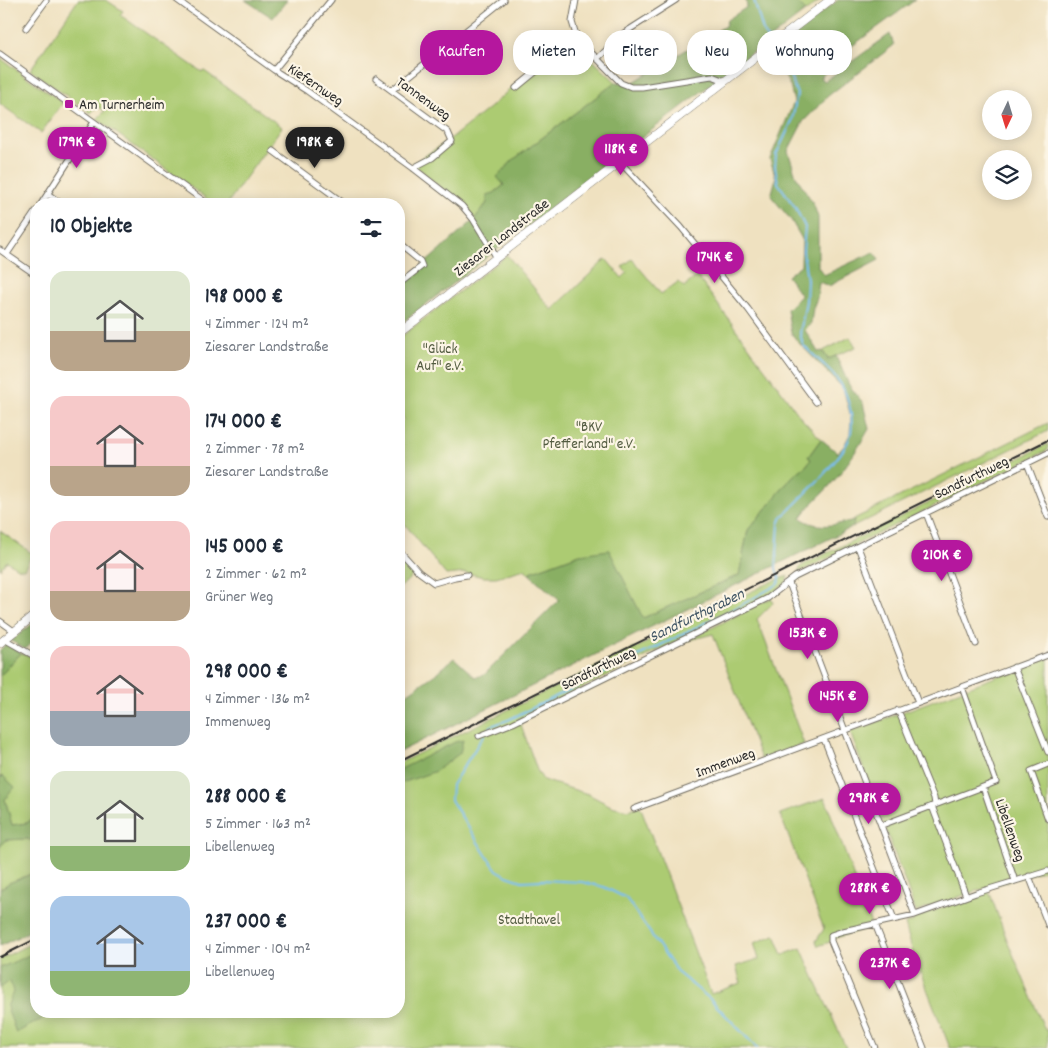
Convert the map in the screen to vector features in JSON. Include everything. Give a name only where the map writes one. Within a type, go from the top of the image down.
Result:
[{"type":"main road","name":"Ziesarer Landstraße","points":[[405,329],[830,0]]},
{"type":"main road","points":[[2,641],[30,619]]},
{"type":"street","points":[[26,28],[46,0]]},
{"type":"street","name":"Kiefernweg","points":[[177,0],[289,81],[298,84],[413,168],[468,213],[497,258]]},
{"type":"street","points":[[274,70],[331,0]]},
{"type":"street","points":[[392,90],[504,0]]},
{"type":"street","points":[[574,30],[572,22],[576,0]]},
{"type":"street","points":[[597,59],[624,32],[676,0]]},
{"type":"street","points":[[0,54],[200,198]]},
{"type":"street","points":[[594,56],[621,83],[630,87],[655,86],[712,76],[725,81]]},
{"type":"street","points":[[516,88],[532,75]]},
{"type":"street","name":"Tannenweg","points":[[376,79],[448,132],[452,141],[432,158],[413,168]]},
{"type":"street","points":[[45,198],[94,122]]},
{"type":"street","points":[[273,151],[337,198]]},
{"type":"street","points":[[620,162],[677,222],[742,301],[816,402]]},
{"type":"street","points":[[48,194],[54,198]]},
{"type":"street","points":[[7,254],[30,220]]},
{"type":"street","points":[[405,249],[420,261],[422,266],[405,279]]},
{"type":"street","points":[[0,250],[30,271]]},
{"type":"street","name":"Sandfurthweg","points":[[479,736],[513,724],[768,598],[795,577],[1048,453]]},
{"type":"street","name":"Sandfurthweg","points":[[1028,463],[1048,517]]},
{"type":"street","name":"Sandfurthweg","points":[[926,513],[976,644]]},
{"type":"street","points":[[858,547],[918,703]]},
{"type":"street","points":[[405,557],[419,572],[434,583],[456,576],[467,575]]},
{"type":"street","points":[[789,583],[915,915]]},
{"type":"street","points":[[0,621],[14,631]]},
{"type":"street","points":[[2,641],[30,654]]},
{"type":"street","name":"Immenweg","points":[[634,809],[1048,655]]},
{"type":"street","points":[[1014,667],[1048,752]]},
{"type":"street","name":"Libellenweg","points":[[882,825],[996,782],[962,687]]},
{"type":"street","points":[[898,710],[934,798],[934,805],[966,896]]},
{"type":"street","points":[[824,739],[894,919]]},
{"type":"street","points":[[1048,764],[1031,771],[1048,819]]},
{"type":"street","name":"Libellenweg","points":[[983,787],[1015,881]]},
{"type":"street","name":"Libellenweg","points":[[875,1048],[831,941],[831,935],[915,915],[966,896],[1048,871]]},
{"type":"street","name":"Libellenweg","points":[[1029,876],[1048,925]]},
{"type":"street","points":[[875,924],[924,1048]]},
{"type":"green space","points":[[78,0],[106,0],[123,11],[120,15],[202,72],[203,70],[282,127],[231,198],[206,198],[97,119],[105,111],[97,106],[91,113],[30,70]]},
{"type":"green space","points":[[245,0],[287,0],[273,18]]},
{"type":"green space","points":[[746,0],[795,0],[806,11],[781,30],[757,30],[757,49],[747,57],[747,30],[718,30],[725,26],[727,20],[747,7]]},
{"type":"green space","points":[[795,0],[821,0],[806,11]]},
{"type":"green space","points":[[838,0],[915,0],[852,46],[852,30],[799,30]]},
{"type":"green space","points":[[890,34],[894,45],[828,96],[803,122],[788,151],[796,176],[813,203],[818,217],[818,267],[824,275],[874,252],[879,260],[829,286],[819,282],[811,323],[805,330],[818,352],[822,351],[828,359],[836,356],[849,385],[863,403],[869,429],[843,470],[801,518],[807,522],[820,525],[833,525],[854,520],[853,527],[405,749],[405,695],[437,673],[454,658],[475,677],[484,675],[559,600],[528,573],[580,554],[609,550],[643,618],[739,575],[748,530],[793,476],[807,465],[811,459],[808,457],[821,439],[838,453],[844,446],[850,434],[851,417],[843,388],[791,333],[787,309],[801,296],[787,276],[801,265],[802,239],[791,220],[771,196],[776,178],[770,159],[794,102],[790,86],[784,75],[823,75],[820,78],[825,81],[833,75],[852,75],[852,61]]},
{"type":"green space","points":[[687,49],[687,75],[723,75],[405,320],[405,281],[472,222],[487,203],[487,195],[494,193],[504,185],[497,177],[513,160],[616,82],[632,83],[645,75],[677,75],[677,55]]},
{"type":"green space","points":[[0,58],[63,103],[41,133],[0,104]]},
{"type":"green space","points":[[594,61],[604,71],[604,75],[609,75],[616,82],[513,160],[504,185],[494,193],[475,219],[466,207],[413,163],[445,143],[489,108],[526,75],[594,75]]},
{"type":"green space","name":"\"BKV Pfefferland\" e.V.","points":[[507,255],[552,310],[606,259],[622,278],[627,273],[622,267],[632,259],[661,294],[678,282],[684,287],[697,276],[801,418],[821,439],[808,457],[811,459],[807,465],[793,476],[748,530],[739,575],[643,618],[580,554],[528,573],[525,569],[496,577],[484,577],[466,573],[446,575],[405,524],[405,333]]},
{"type":"green space","points":[[850,337],[856,347],[828,359],[823,351]]},
{"type":"green space","points":[[1048,423],[1048,431],[853,527],[854,519]]},
{"type":"green space","points":[[1048,444],[1048,450],[798,572],[801,566]]},
{"type":"green space","points":[[0,531],[30,552],[30,559],[24,569],[17,568],[7,561],[0,569]]},
{"type":"green space","points":[[405,562],[415,573],[405,583]]},
{"type":"green space","name":"Stadthavel","points":[[788,576],[786,583],[769,596],[519,719],[537,770],[543,780],[588,794],[611,806],[628,810],[639,806],[641,808],[711,994],[741,983],[736,966],[759,959],[754,943],[775,935],[783,955],[801,948],[846,1048],[0,1048],[0,959],[30,944],[30,1018],[405,1018],[405,760],[773,581]]},
{"type":"green space","points":[[771,598],[773,603],[757,619],[804,744],[761,759],[713,634],[686,641]]},
{"type":"green space","points":[[30,626],[30,644],[25,649],[11,641]]},
{"type":"green space","points":[[6,644],[21,653],[0,676],[0,650]]},
{"type":"green space","points":[[21,653],[30,656],[30,821],[27,823],[12,825],[5,799],[2,776],[0,778],[0,676]]},
{"type":"green space","points":[[1048,657],[1048,869],[916,912],[850,732]]},
{"type":"green space","points":[[463,740],[460,753],[436,771],[405,782],[405,767],[455,742]]},
{"type":"green space","points":[[3,776],[15,787],[5,799],[12,825],[27,823],[30,821],[30,840],[5,840],[0,847],[0,778]]},
{"type":"green space","points":[[825,798],[872,927],[836,938],[818,946],[816,941],[824,929],[780,814]]},
{"type":"green space","points":[[5,840],[30,840],[30,874],[0,889],[0,847]]},
{"type":"green space","points":[[30,874],[30,931],[0,946],[0,889]]},
{"type":"green space","points":[[989,891],[1007,940],[1045,1030],[1048,1030],[1048,1048],[950,1048],[913,953],[905,924],[912,922],[916,917]]},
{"type":"green space","points":[[30,955],[30,1018],[44,1018],[16,1033],[7,1007],[13,992],[10,981],[0,988],[0,968]]},
{"type":"waterway","name":"Sandfurthgraben","points":[[754,0],[763,30]]},
{"type":"waterway","name":"Sandfurthgraben","points":[[487,731],[491,726],[508,720],[738,607],[778,584],[780,579],[776,569],[779,524],[782,517],[829,469],[849,439],[852,427],[851,414],[844,390],[831,372],[803,345],[800,333],[806,301],[807,280],[803,251],[805,227],[795,207],[778,183],[775,167],[776,155],[792,121],[797,94],[790,75]]},
{"type":"waterway","name":"Sandfurthgraben","points":[[484,735],[452,785],[451,800],[497,870],[522,881],[582,882],[604,887],[626,898],[678,973],[710,999],[757,1048]]},
{"type":"railway","points":[[405,758],[1048,440]]},
{"type":"railway","points":[[0,957],[30,942]]},
{"type":"place","name":"Am Turnerheim","points":[[69,104]]},
{"type":"park label","name":"\"Glück Auf\" e.V.","points":[[440,356]]}]
